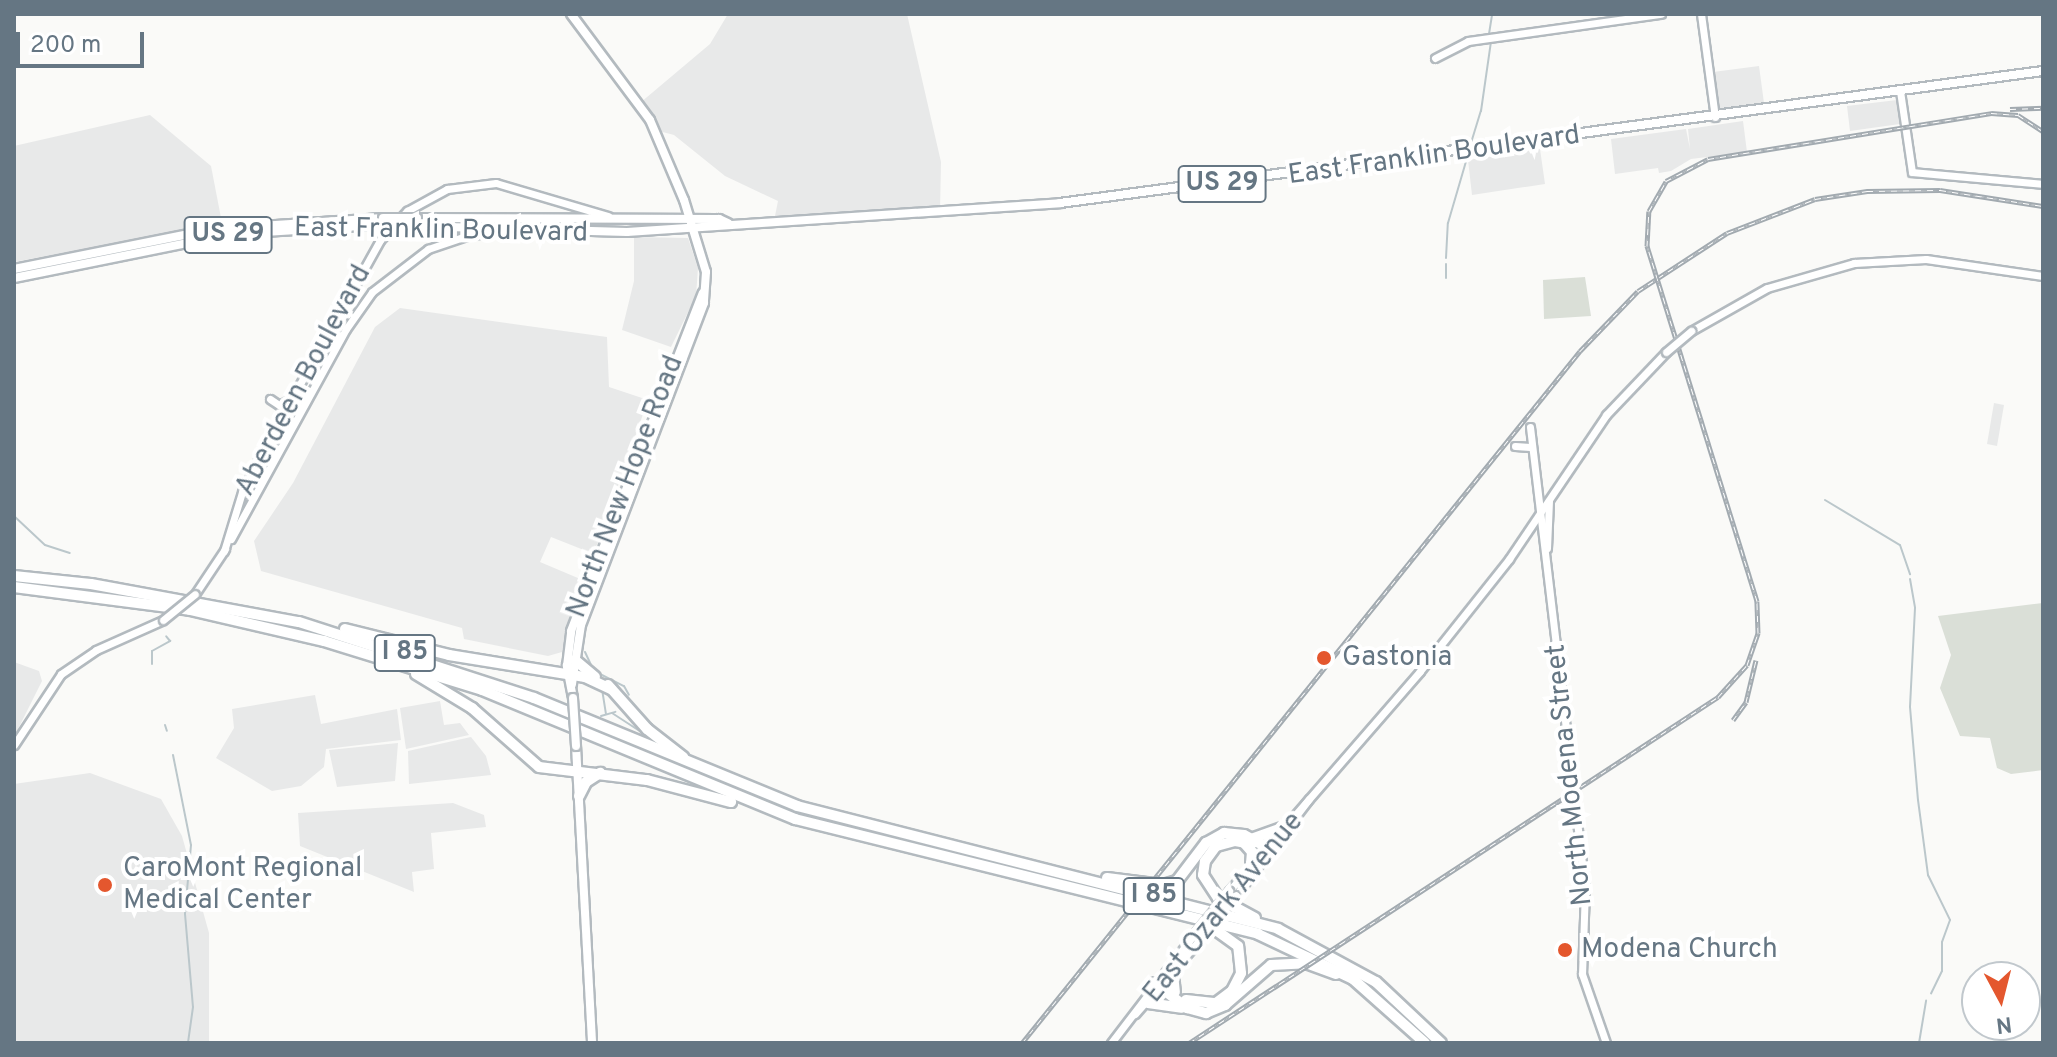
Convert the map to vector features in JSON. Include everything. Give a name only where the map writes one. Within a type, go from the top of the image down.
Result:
[{"type":"highway","name":"I 85","points":[[14,576],[91,584],[299,622],[534,698],[704,771],[811,810],[1278,929],[1376,982],[1441,1043]]},
{"type":"highway","name":"I 85","points":[[14,587],[190,610],[377,657],[496,696],[795,819],[1193,917],[1286,944],[1330,964],[1373,994],[1425,1043]]},
{"type":"highway","points":[[299,622],[572,678],[611,689]]},
{"type":"highway","points":[[377,657],[456,696],[533,764],[685,788],[795,819]]},
{"type":"highway","points":[[575,660],[611,689],[656,738],[704,771]]},
{"type":"highway","points":[[579,796],[586,782],[600,773]]},
{"type":"highway","points":[[1278,929],[1221,900],[1205,882],[1205,861],[1212,850],[1228,841],[1247,840],[1281,828]]},
{"type":"highway","points":[[1030,865],[1165,885],[1187,874],[1217,835],[1235,832],[1267,850]]},
{"type":"highway","points":[[1247,840],[1252,852],[1251,864]]},
{"type":"highway","points":[[1159,984],[1195,1004],[1216,1003],[1232,991],[1241,973],[1241,952],[1234,941],[1193,917]]},
{"type":"highway","points":[[1148,1003],[1193,1011],[1219,1009],[1254,976],[1277,963],[1306,963],[1373,994]]},
{"type":"highway","points":[[1173,974],[1175,992]]},
{"type":"highway","points":[[1159,984],[1193,1011]]},
{"type":"main road","name":"North New Hope Road","points":[[571,14],[640,103],[684,200],[705,267],[703,293],[676,373],[581,625],[572,678]]},
{"type":"main road","points":[[1435,58],[1468,41],[1661,14]]},
{"type":"main road","points":[[1701,14],[1715,117]]},
{"type":"main road","name":"East Franklin Boulevard","points":[[14,269],[214,229],[383,218],[520,230],[728,223],[1143,194],[2043,71]]},
{"type":"main road","points":[[1900,91],[1912,172],[2043,184]]},
{"type":"main road","name":"Aberdeen Boulevard","points":[[224,551],[242,492],[380,240],[423,200],[459,186],[496,183],[623,219]]},
{"type":"main road","points":[[666,220],[678,215],[684,200]]},
{"type":"main road","name":"East Franklin Boulevard","points":[[14,278],[233,234],[414,222],[623,219],[693,224]]},
{"type":"main road","name":"Aberdeen Boulevard","points":[[14,745],[61,674],[96,650],[163,620],[195,594],[224,551],[346,329],[372,292],[397,268],[440,244],[520,230]]},
{"type":"main road","name":"East Ozark Avenue","points":[[1111,1043],[1521,542],[1614,404],[1691,331],[1750,295],[1854,263],[1926,259],[2043,276]]},
{"type":"main road","name":"North New Hope Road","points":[[592,1043],[571,631],[674,358],[703,293]]},
{"type":"main road","points":[[674,358],[676,373]]},
{"type":"main road","points":[[270,399],[282,405],[293,397]]},
{"type":"main road","name":"North Modena Street","points":[[1530,427],[1530,447],[1547,543],[1585,889],[1582,974],[1606,1043]]},
{"type":"main road","points":[[1515,446],[1530,447]]},
{"type":"main road","name":"North Modena Street","points":[[1547,543],[1549,501]]},
{"type":"main road","points":[[1521,542],[1534,538],[1547,543]]},
{"type":"main road","name":"East Ozark Avenue","points":[[1232,893],[1251,864],[1267,850],[1281,828],[1309,799]]},
{"type":"main road","name":"East Ozark Avenue","points":[[1135,1014],[1148,1003],[1159,984],[1173,974],[1200,934]]},
{"type":"shaded area","points":[[728,14],[907,14],[941,162],[940,211],[774,221],[778,201],[725,176],[674,135],[655,130],[640,103],[710,44]]},
{"type":"shaded area","points":[[1759,66],[1764,103],[1718,109],[1713,72]]},
{"type":"shaded area","points":[[1897,100],[1900,124],[1850,131],[1847,106]]},
{"type":"shaded area","points":[[150,115],[211,166],[222,223],[14,262],[14,146]]},
{"type":"shaded area","points":[[1743,121],[1747,152],[1691,159],[1671,171],[1659,173],[1658,168],[1615,174],[1611,139],[1686,129],[1690,149],[1688,129]]},
{"type":"shaded area","points":[[1540,149],[1545,184],[1472,195],[1468,160]]},
{"type":"shaded area","points":[[634,237],[688,238],[698,268],[696,296],[671,347],[622,330],[634,281]]},
{"type":"shaded area","points":[[1585,277],[1591,316],[1544,319],[1543,280]]},
{"type":"shaded area","points":[[400,308],[607,337],[609,387],[648,400],[594,554],[551,537],[540,562],[585,581],[562,652],[548,656],[464,639],[462,628],[261,571],[254,541],[293,483],[375,327]]},
{"type":"shaded area","points":[[1994,403],[2004,405],[1997,446],[1987,444]]},
{"type":"shaded area","points":[[2043,603],[2043,770],[2011,774],[1997,768],[1990,738],[1960,736],[1940,688],[1951,655],[1938,616]]},
{"type":"shaded area","points":[[14,662],[39,671],[42,681],[14,737]]},
{"type":"shaded area","points":[[315,695],[321,724],[397,709],[401,740],[326,749],[324,767],[301,786],[272,791],[216,758],[234,728],[232,709]]},
{"type":"shaded area","points":[[440,701],[444,725],[460,723],[469,735],[406,749],[400,708]]},
{"type":"shaded area","points":[[471,737],[486,756],[491,775],[409,784],[408,751]]},
{"type":"shaded area","points":[[398,743],[395,781],[337,787],[329,750]]},
{"type":"shaded area","name":"CaroMont Regional Medical Center","points":[[90,773],[161,799],[182,836],[209,933],[209,1043],[14,1043],[14,784]]},
{"type":"shaded area","points":[[453,803],[484,815],[486,827],[431,833],[434,869],[412,872],[414,892],[300,846],[298,813]]},
{"type":"waterway","points":[[1489,34],[1492,14]]},
{"type":"waterway","points":[[1471,143],[1481,111],[1491,42]]},
{"type":"waterway","points":[[1446,258],[1448,223],[1467,158]]},
{"type":"waterway","points":[[1446,264],[1446,278]]},
{"type":"waterway","points":[[1825,500],[1900,545],[1910,574]]},
{"type":"waterway","points":[[14,516],[45,545],[70,553]]},
{"type":"waterway","points":[[1910,579],[1915,608],[1910,707],[1918,800],[1928,875],[1950,920],[1942,942],[1942,971],[1931,994]]},
{"type":"waterway","points":[[152,664],[152,651],[170,641],[166,636]]},
{"type":"waterway","points":[[585,652],[593,669]]},
{"type":"waterway","points":[[598,673],[624,686],[629,695]]},
{"type":"waterway","points":[[602,689],[606,714]]},
{"type":"waterway","points":[[601,716],[615,712]]},
{"type":"waterway","points":[[612,713],[649,737]]},
{"type":"waterway","points":[[165,725],[167,731]]},
{"type":"waterway","points":[[173,755],[191,845],[185,914],[193,1007],[188,1043]]},
{"type":"waterway","points":[[1919,1043],[1926,1001]]},
{"type":"railway","points":[[2010,109],[2043,108]]},
{"type":"railway","points":[[1189,1043],[1718,697],[1747,665],[1758,633],[1757,601],[1647,246],[1649,211],[1666,181],[1708,159],[1991,113],[2018,115],[2043,131]]},
{"type":"railway","points":[[1022,1043],[1580,351],[1638,291],[1727,233],[1815,199],[1867,191],[1940,190],[2043,206]]},
{"type":"railway","points":[[1733,720],[1746,702],[1756,660]]},
{"type":"place","name":"Gastonia","points":[[1324,658]]},
{"type":"place","name":"CaroMont Regional Medical Center","points":[[105,885]]},
{"type":"place","name":"Modena Church","points":[[1565,950]]}]
